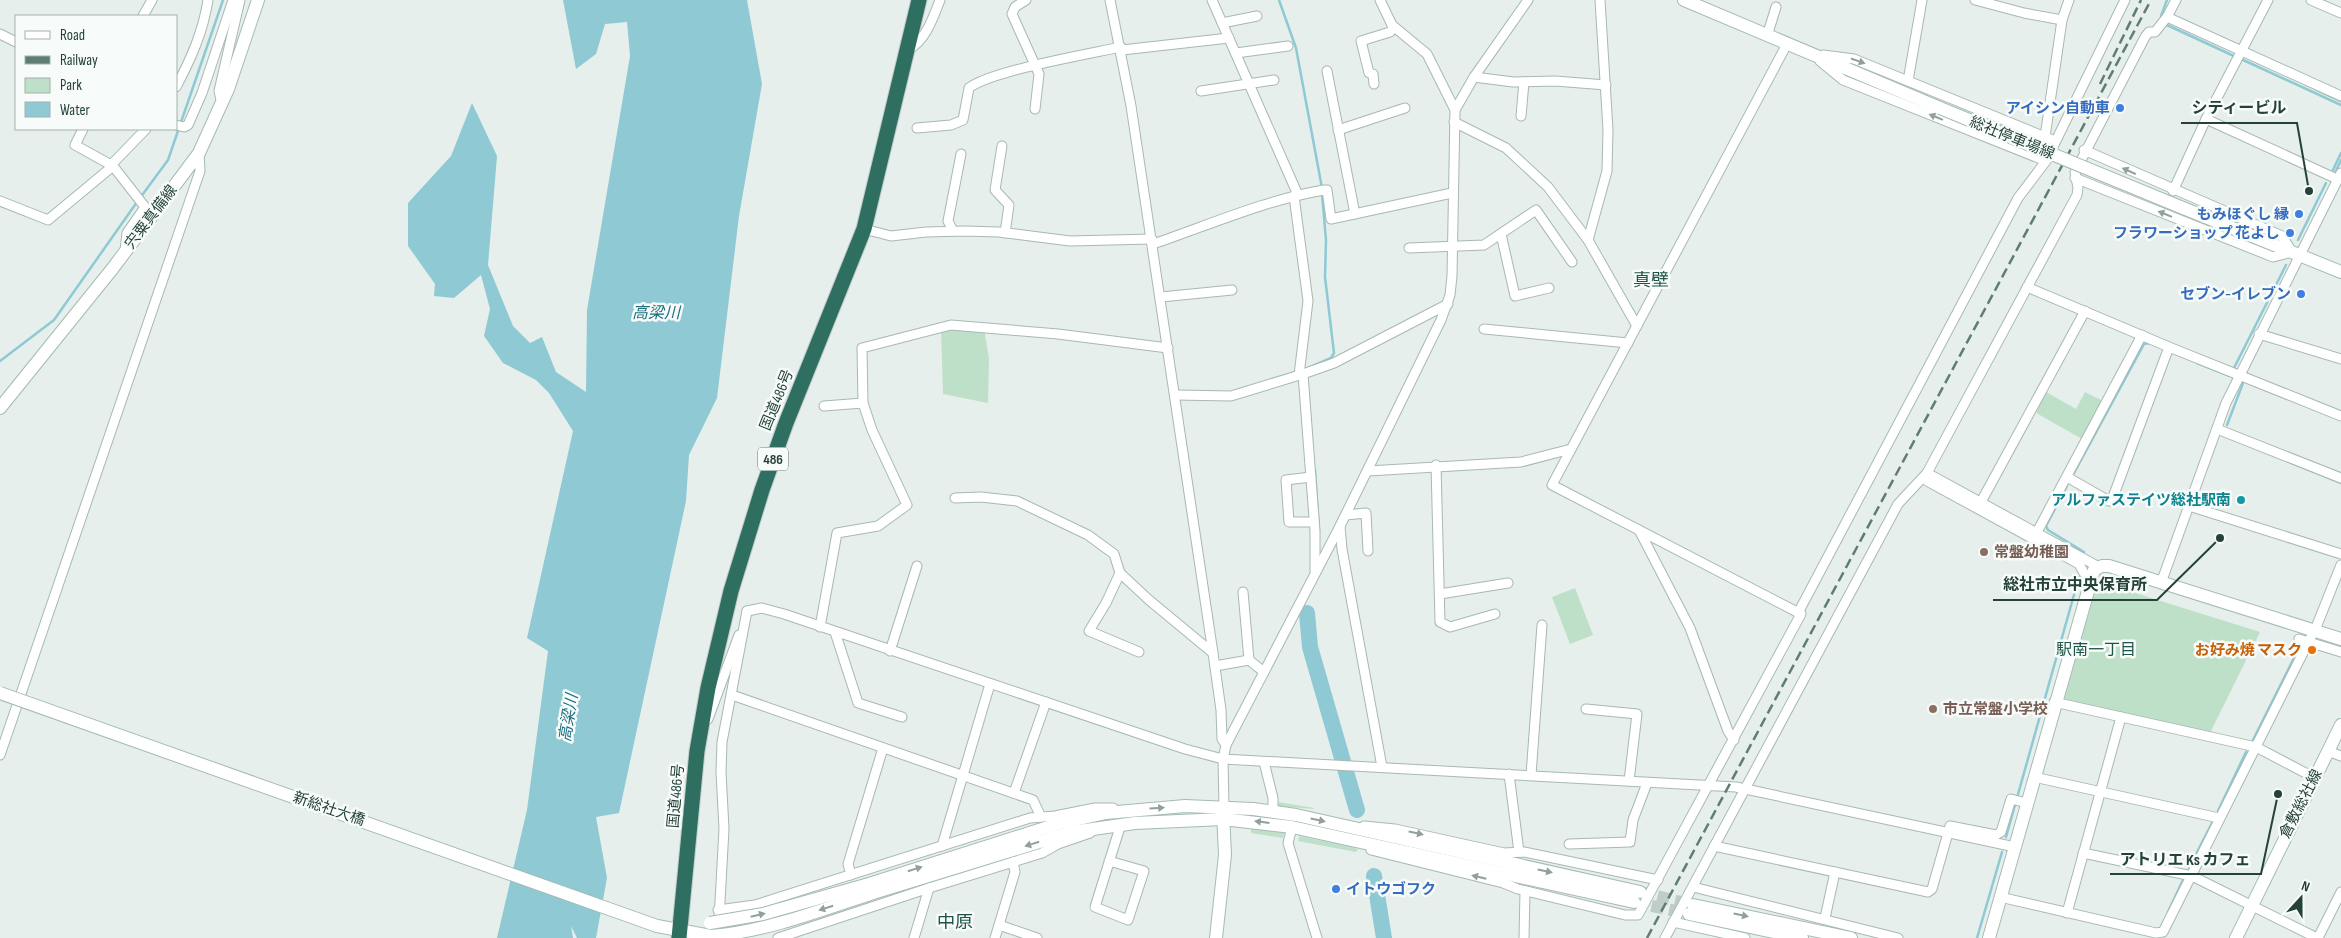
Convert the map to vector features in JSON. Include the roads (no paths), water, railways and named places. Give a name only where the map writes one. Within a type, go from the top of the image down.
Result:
[{"type":"highway","name":"国道486号","points":[[680,934],[697,751],[708,688],[731,592],[762,490],[786,423],[864,229],[919,0]]},
{"type":"street","points":[[144,15],[152,0]]},
{"type":"street","points":[[178,83],[191,60],[206,19],[208,0]]},
{"type":"street","points":[[179,126],[188,125],[202,93],[233,0]]},
{"type":"street","points":[[222,104],[219,91],[240,0]]},
{"type":"street","name":"宍粟真備線","points":[[0,408],[125,251],[199,153],[222,104],[258,0]]},
{"type":"street","points":[[908,50],[915,46],[924,34],[940,0]]},
{"type":"street","points":[[1026,0],[1015,7],[1012,14],[1040,74],[1035,109]]},
{"type":"street","points":[[1110,0],[1121,48],[1161,297],[1215,666],[1221,710],[1222,739],[1226,745]]},
{"type":"street","points":[[1212,0],[1296,195],[1308,301],[1301,375],[1311,477],[1315,572]]},
{"type":"street","points":[[1380,0],[1394,27],[1427,54],[1455,110]]},
{"type":"street","points":[[1216,938],[1226,855],[1223,813],[1223,759],[1226,745],[1346,515],[1448,304],[1452,245],[1455,110],[1474,77],[1528,0]]},
{"type":"street","points":[[1588,240],[1607,171],[1606,85],[1600,0]]},
{"type":"street","name":"総社停車場線","points":[[1684,0],[1698,3],[1810,54],[2341,272]]},
{"type":"street","points":[[1908,81],[1922,0]]},
{"type":"street","points":[[1975,0],[2024,13],[2062,20]]},
{"type":"street","points":[[2045,137],[2062,20],[2069,0]]},
{"type":"street","points":[[1798,613],[2018,198],[2046,161],[2125,0]]},
{"type":"street","points":[[1665,938],[1898,504],[1927,477],[2077,194],[2074,172],[2084,150],[2145,37],[2149,32],[2155,32],[2167,17],[2176,0]]},
{"type":"street","points":[[2173,191],[2206,120],[2268,0]]},
{"type":"street","points":[[2312,0],[2341,13]]},
{"type":"street","points":[[1767,36],[1776,7]]},
{"type":"street","points":[[1222,23],[1257,16]]},
{"type":"street","points":[[2167,17],[2240,54],[2341,96]]},
{"type":"street","points":[[1374,84],[1373,74],[1369,73],[1361,41],[1390,32],[1394,27]]},
{"type":"street","points":[[0,34],[15,42]]},
{"type":"street","points":[[917,128],[951,125],[963,120],[971,86],[1008,73],[1121,48],[1229,38]]},
{"type":"street","points":[[1349,833],[1371,850],[1405,860],[1503,882],[1525,891],[1635,916],[1638,915],[1658,880],[1801,614],[1552,485],[1787,44]]},
{"type":"street","points":[[1236,53],[1288,46]]},
{"type":"street","points":[[1810,54],[1854,59],[2056,141]]},
{"type":"street","points":[[1810,54],[1843,80],[2046,161]]},
{"type":"street","points":[[1327,71],[1355,214]]},
{"type":"street","points":[[1474,77],[1496,81],[1555,81],[1606,85]]},
{"type":"street","points":[[1201,91],[1274,80]]},
{"type":"street","points":[[1521,116],[1524,82]]},
{"type":"street","points":[[1338,130],[1405,108]]},
{"type":"street","points":[[2161,584],[2217,429],[2239,375],[2296,253],[2339,179],[2206,120]]},
{"type":"street","points":[[1454,122],[1490,139],[1522,162],[1548,187],[1588,240],[1637,326]]},
{"type":"street","points":[[82,130],[75,145],[112,165],[145,207],[127,233],[125,251]]},
{"type":"street","points":[[0,201],[48,220],[112,165],[145,130]]},
{"type":"street","points":[[1002,146],[994,190],[1009,205],[1005,233]]},
{"type":"street","points":[[2084,150],[2173,191],[2282,236],[2296,253]]},
{"type":"street","points":[[0,756],[200,171],[199,153]]},
{"type":"street","points":[[953,231],[948,221],[961,154]]},
{"type":"street","points":[[2076,178],[2273,256],[2296,253]]},
{"type":"street","points":[[864,229],[892,236],[953,231],[1005,233],[1070,241],[1152,242],[1296,195],[1322,190],[1327,190],[1330,219],[1452,193]]},
{"type":"street","points":[[1410,248],[1484,245],[1536,210],[1572,262]]},
{"type":"street","points":[[1501,234],[1515,296],[1549,288]]},
{"type":"street","points":[[2027,287],[2169,347],[2341,416]]},
{"type":"street","points":[[1161,297],[1232,290]]},
{"type":"street","points":[[1176,395],[1231,396],[1301,375],[1334,363],[1448,304]]},
{"type":"street","points":[[1981,502],[2085,311]]},
{"type":"street","points":[[820,627],[837,533],[878,526],[907,505],[872,430],[863,403],[862,348],[951,325],[1058,334],[1168,348]]},
{"type":"street","points":[[1484,329],[1628,343]]},
{"type":"street","points":[[2259,334],[2341,359]]},
{"type":"street","points":[[2037,532],[2142,335]]},
{"type":"street","points":[[2067,477],[2109,500],[2113,497],[2169,347]]},
{"type":"street","points":[[824,406],[863,403]]},
{"type":"street","points":[[2217,429],[2341,478]]},
{"type":"street","points":[[1368,471],[1436,465],[1521,462],[1571,449]]},
{"type":"street","points":[[1436,465],[1440,622],[1446,627],[1496,614]]},
{"type":"street","points":[[1311,477],[1286,480],[1287,497],[1289,522],[1314,522]]},
{"type":"street","points":[[1927,477],[1981,502],[2099,567],[2109,566],[2161,584],[2307,637],[2341,652]]},
{"type":"street","points":[[1927,477],[2079,564],[2084,573]]},
{"type":"street","points":[[955,498],[1008,499],[1030,507],[1096,541],[1114,554],[1120,573],[1149,600],[1213,653]]},
{"type":"street","points":[[2189,506],[2341,554]]},
{"type":"street","points":[[1346,515],[1366,514],[1368,551]]},
{"type":"street","points":[[1340,526],[1342,549],[1382,768]]},
{"type":"street","points":[[1639,530],[1690,628],[1728,731],[1734,740]]},
{"type":"street","points":[[2000,898],[2163,935],[2219,818],[2256,747],[2341,565]]},
{"type":"street","points":[[890,651],[917,566]]},
{"type":"street","points":[[1989,938],[2014,847],[2019,801],[2034,777],[2091,574],[2099,567]]},
{"type":"street","points":[[1120,573],[1106,603],[1089,631],[1139,652]]},
{"type":"street","points":[[1440,594],[1508,583]]},
{"type":"street","points":[[1243,592],[1249,660],[1264,672]]},
{"type":"street","points":[[747,611],[762,608],[1185,749],[1223,759],[1745,788],[2014,847]]},
{"type":"street","points":[[697,751],[747,611]]},
{"type":"street","points":[[714,937],[724,829],[720,772],[722,749],[747,611]]},
{"type":"street","points":[[1532,775],[1542,625]]},
{"type":"street","points":[[835,632],[858,703],[902,717]]},
{"type":"street","points":[[2307,637],[2341,640]]},
{"type":"street","points":[[1215,666],[1249,660]]},
{"type":"street","points":[[942,846],[990,684]]},
{"type":"street","name":"新総社大橋","points":[[0,694],[680,934],[714,937],[777,925],[871,889]]},
{"type":"street","points":[[732,694],[1033,800],[1041,817]]},
{"type":"street","points":[[1014,793],[1046,702]]},
{"type":"street","points":[[2054,702],[2256,747],[2315,778]]},
{"type":"street","points":[[1586,709],[1637,714],[1629,781]]},
{"type":"street","points":[[2067,913],[2121,717]]},
{"type":"street","name":"倉敷総社線","points":[[2236,938],[2250,906],[2341,725]]},
{"type":"street","points":[[851,876],[848,864],[882,748]]},
{"type":"street","points":[[2328,751],[2341,756]]},
{"type":"street","points":[[1264,762],[1273,798],[1273,811]]},
{"type":"street","points":[[1509,774],[1519,852]]},
{"type":"street","points":[[2034,777],[2219,818]]},
{"type":"street","points":[[1569,844],[1630,842],[1635,813],[1647,783]]},
{"type":"street","points":[[1714,846],[1928,892],[1932,889],[1950,826],[1996,835],[2001,832],[2011,799],[2019,801]]},
{"type":"street","points":[[871,889],[1061,823],[1106,813],[1185,806],[1292,826],[1349,833],[1395,829],[1504,853],[1519,852],[1658,880]]},
{"type":"street","points":[[718,910],[755,905],[1030,818],[1108,807],[1131,810]]},
{"type":"street","points":[[680,934],[710,923],[763,914],[871,889],[1072,832],[1121,824],[1223,813],[1273,811],[1349,833],[1637,897]]},
{"type":"street","points":[[1109,861],[1144,871],[1128,920],[1095,907],[1109,861],[1121,824]]},
{"type":"street","points":[[1292,826],[1288,842],[1318,938]]},
{"type":"street","points":[[778,938],[1042,853],[1058,844],[1103,827]]},
{"type":"street","points":[[2083,853],[2192,876],[2318,938],[2341,892]]},
{"type":"street","points":[[995,938],[1015,872],[1013,862]]},
{"type":"street","points":[[1825,918],[1835,872]]},
{"type":"street","points":[[1693,887],[1825,918],[1837,924],[1898,938]]},
{"type":"street","points":[[914,938],[929,888]]},
{"type":"street","points":[[1524,938],[1525,891]]},
{"type":"street","points":[[1802,938],[1691,909],[1851,938]]},
{"type":"street","points":[[1673,922],[1745,938]]},
{"type":"street","points":[[999,925],[1037,938]]},
{"type":"water","name":"高梁川","points":[[563,0],[747,0],[762,84],[739,216],[717,398],[689,455],[686,501],[619,813],[596,817],[607,878],[596,938],[577,938],[571,926],[573,938],[497,938],[527,810],[548,651],[527,638],[573,431],[549,393],[536,380],[503,363],[484,336],[490,309],[481,275],[454,298],[434,296],[435,284],[408,246],[408,203],[451,156],[472,103],[497,156],[488,265],[513,326],[530,343],[542,337],[556,372],[586,392],[587,310],[630,56],[627,22],[605,24],[596,54],[576,69]]},
{"type":"waterway","points":[[140,198],[168,160],[223,0]]},
{"type":"waterway","points":[[1279,0],[1296,48],[1322,188]]},
{"type":"waterway","points":[[2161,16],[2167,0]]},
{"type":"waterway","points":[[2167,25],[2236,57]]},
{"type":"waterway","points":[[2241,59],[2341,105]]},
{"type":"waterway","points":[[2315,89],[2341,101]]},
{"type":"waterway","points":[[2332,172],[2341,153]]},
{"type":"waterway","points":[[2335,173],[2341,160]]},
{"type":"waterway","points":[[2298,240],[2326,183]]},
{"type":"waterway","points":[[1306,369],[1331,358],[1334,353],[1325,277],[1326,240],[1322,194]]},
{"type":"waterway","points":[[0,361],[54,320],[137,202]]},
{"type":"waterway","points":[[2234,368],[2286,265]]},
{"type":"waterway","points":[[2074,473],[2144,344],[2150,343]]},
{"type":"waterway","points":[[2197,363],[2230,376]]},
{"type":"waterway","points":[[2227,425],[2243,383]]},
{"type":"waterway","points":[[2292,463],[2341,483]]},
{"type":"waterway","points":[[1315,470],[1319,532]]},
{"type":"waterway","points":[[2067,486],[2046,526],[2048,530],[2084,552]]},
{"type":"waterway","points":[[2006,837],[2079,577]]},
{"type":"waterway","points":[[1307,613],[1310,647],[1357,810]]},
{"type":"waterway","points":[[2253,740],[2300,646]]},
{"type":"waterway","points":[[2218,811],[2246,752]]},
{"type":"waterway","points":[[2189,868],[2212,823]]},
{"type":"waterway","points":[[1977,938],[2002,852]]},
{"type":"waterway","points":[[1374,876],[1384,938]]},
{"type":"waterway","points":[[2168,912],[2183,880]]},
{"type":"tunnel","points":[[1640,892],[1693,905]]},
{"type":"tunnel","points":[[1634,902],[1689,914]]},
{"type":"railway","points":[[2100,84],[2141,0]]},
{"type":"railway","points":[[1647,938],[2151,0]]},
{"type":"place","name":"アイシン自動車","points":[[2120,108]]},
{"type":"place","name":"シティービル","points":[[2309,191]]},
{"type":"place","name":"もみほぐし 縁","points":[[2299,214]]},
{"type":"place","name":"フラワーショップ 花よし","points":[[2290,233]]},
{"type":"place","name":"セブン-イレブン","points":[[2301,294]]},
{"type":"place","name":"アルファステイツ総社駅南","points":[[2241,500]]},
{"type":"place","name":"総社市立中央保育所","points":[[2220,538]]},
{"type":"place","name":"常盤幼稚園","points":[[1984,552]]},
{"type":"place","name":"お好み焼 マスク","points":[[2312,650]]},
{"type":"place","name":"市立常盤小学校","points":[[1933,709]]},
{"type":"place","name":"アトリエ Ks カフェ","points":[[2278,794]]},
{"type":"place","name":"イトウゴフク","points":[[1336,889]]},
{"type":"district","name":"真壁","points":[[1651,280]]},
{"type":"district","name":"駅南一丁目","points":[[2096,650]]},
{"type":"district","name":"中原","points":[[955,922]]}]
